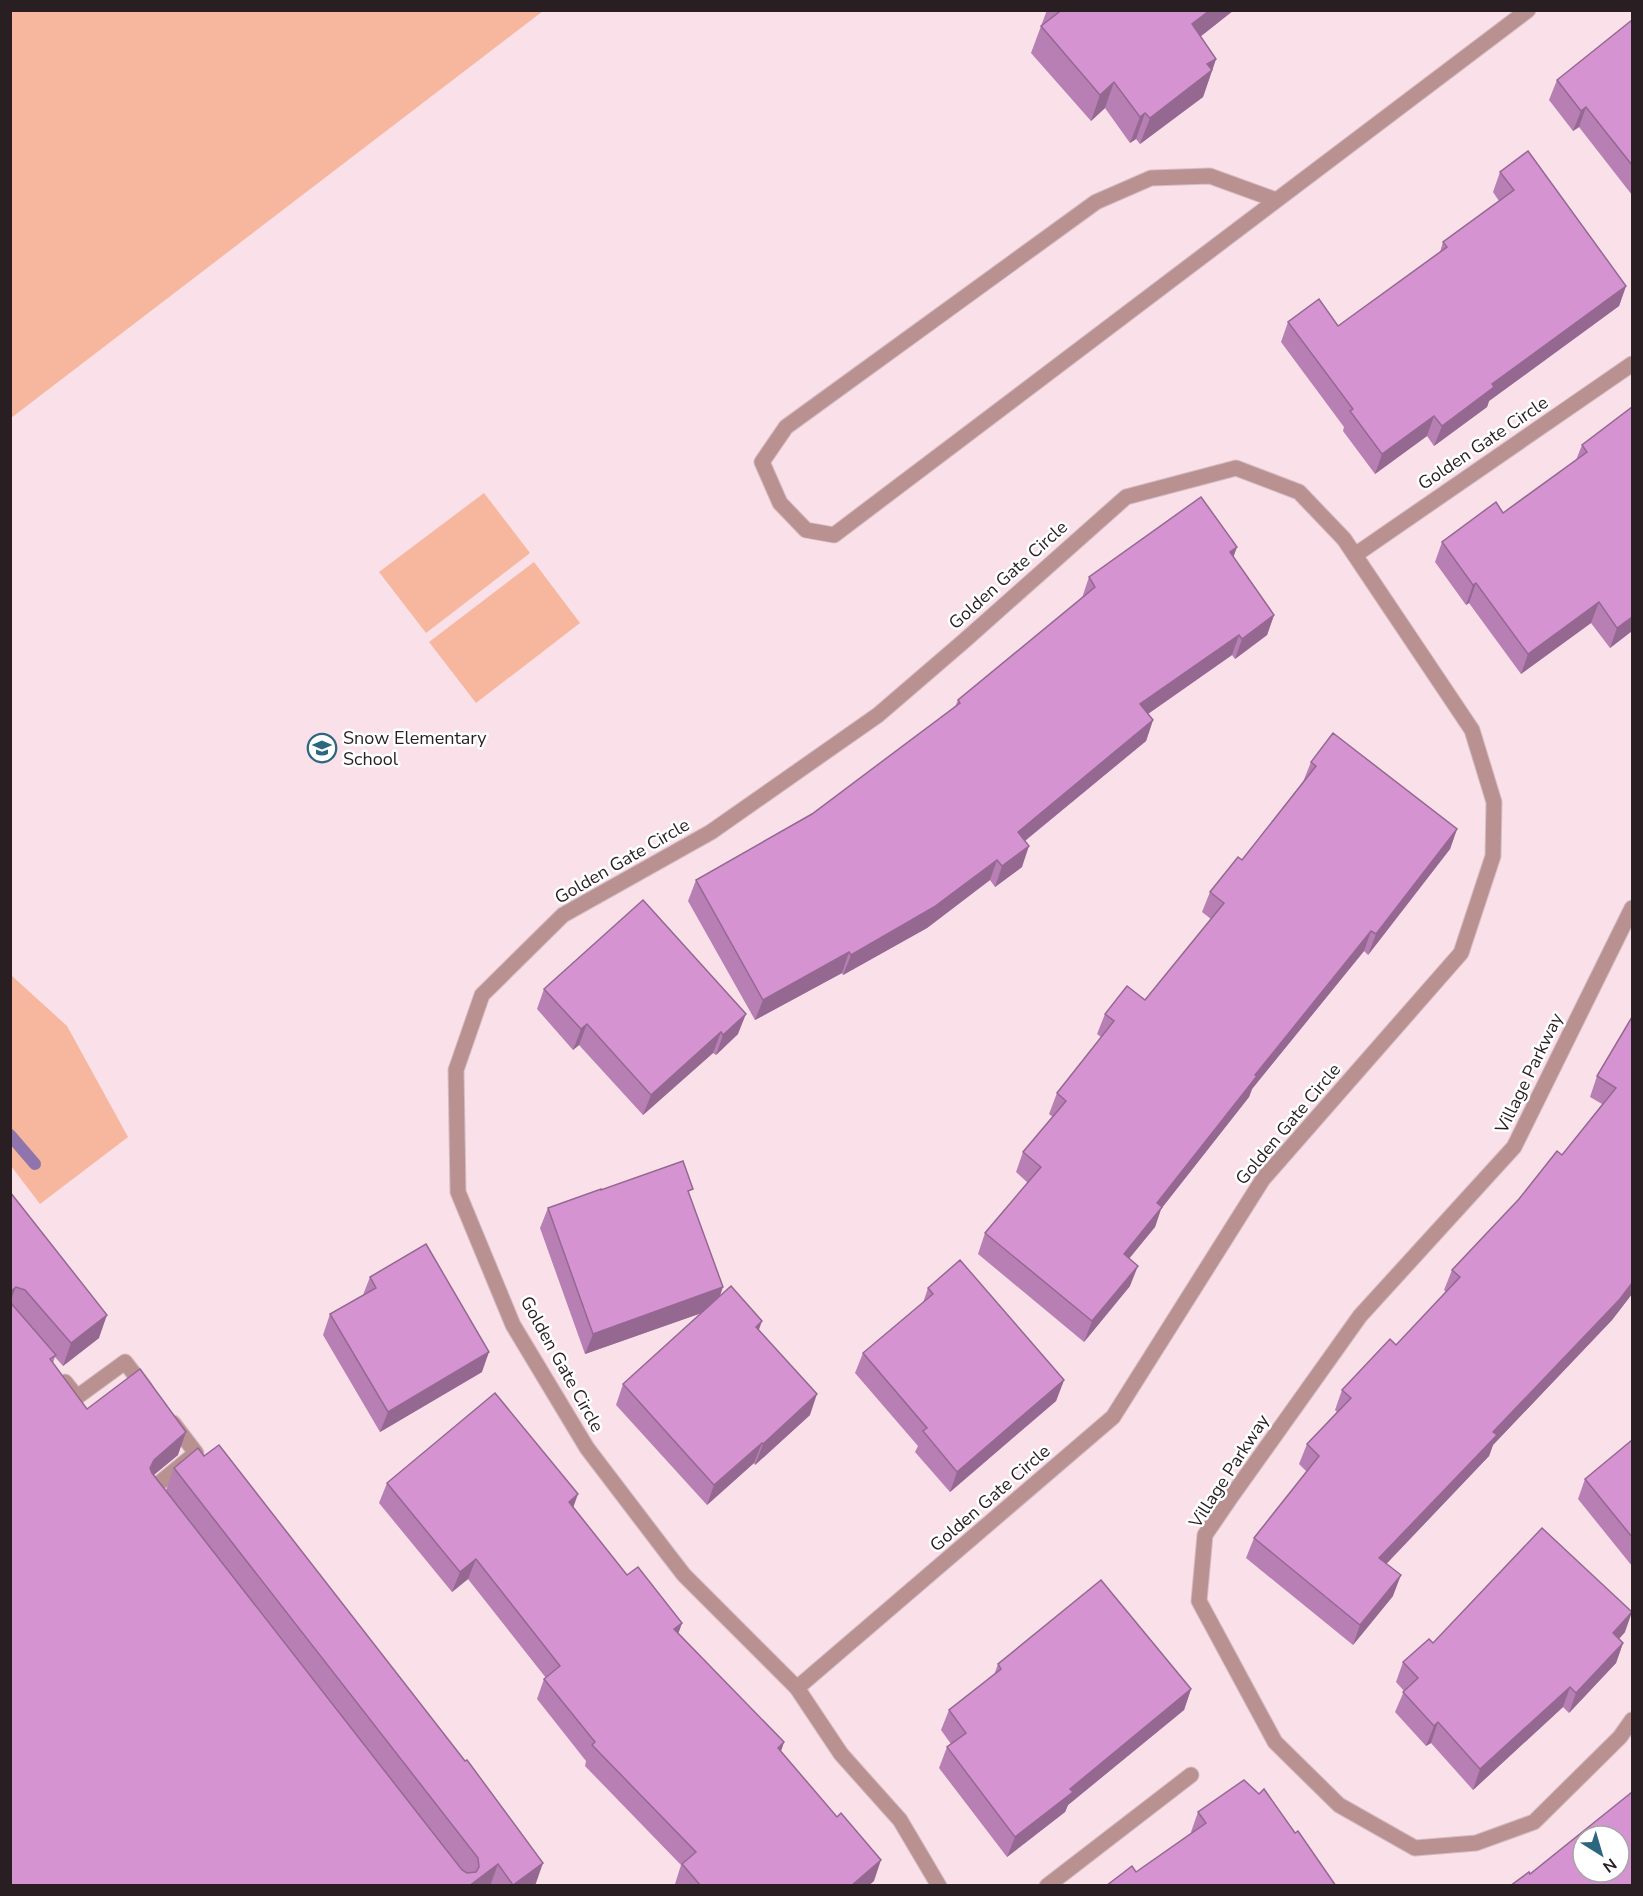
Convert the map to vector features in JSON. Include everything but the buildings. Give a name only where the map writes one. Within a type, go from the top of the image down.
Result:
[{"type":"street","points":[[1276,200],[1210,176],[1151,178],[1096,202],[786,427],[762,462],[780,503],[806,530],[834,535],[1528,10]]},
{"type":"street","name":"Golden Gate Circle","points":[[1355,555],[1632,364]]},
{"type":"street","name":"Golden Gate Circle","points":[[797,1688],[1113,1418],[1263,1179],[1461,952],[1493,856],[1494,802],[1472,730],[1344,539],[1299,492],[1236,468],[1126,497],[878,715],[711,832],[563,915],[482,995],[456,1071],[458,1192],[513,1325],[586,1448],[684,1575],[797,1688],[841,1754],[900,1820],[939,1886]]},
{"type":"street","name":"Village Parkway","points":[[1632,908],[1514,1147],[1360,1316],[1205,1535],[1198,1601],[1275,1742],[1340,1805],[1415,1848],[1476,1843],[1534,1822],[1620,1737],[1632,1720]]},
{"type":"street","points":[[55,1371],[77,1397],[124,1362],[196,1453],[152,1489],[167,1508]]},
{"type":"street","points":[[1047,1886],[1191,1775]]},
{"type":"shaded area","points":[[11,10],[543,10],[543,11],[11,418]]},
{"type":"shaded area","points":[[484,493],[530,553],[426,633],[379,572]]},
{"type":"shaded area","points":[[534,562],[580,623],[476,703],[429,642]]},
{"type":"shaded area","points":[[11,975],[67,1026],[128,1137],[40,1204],[11,1166]]},
{"type":"waterway","points":[[10,1135],[35,1164]]},
{"type":"place","name":"Snow Elementary School","points":[[322,748]]}]
